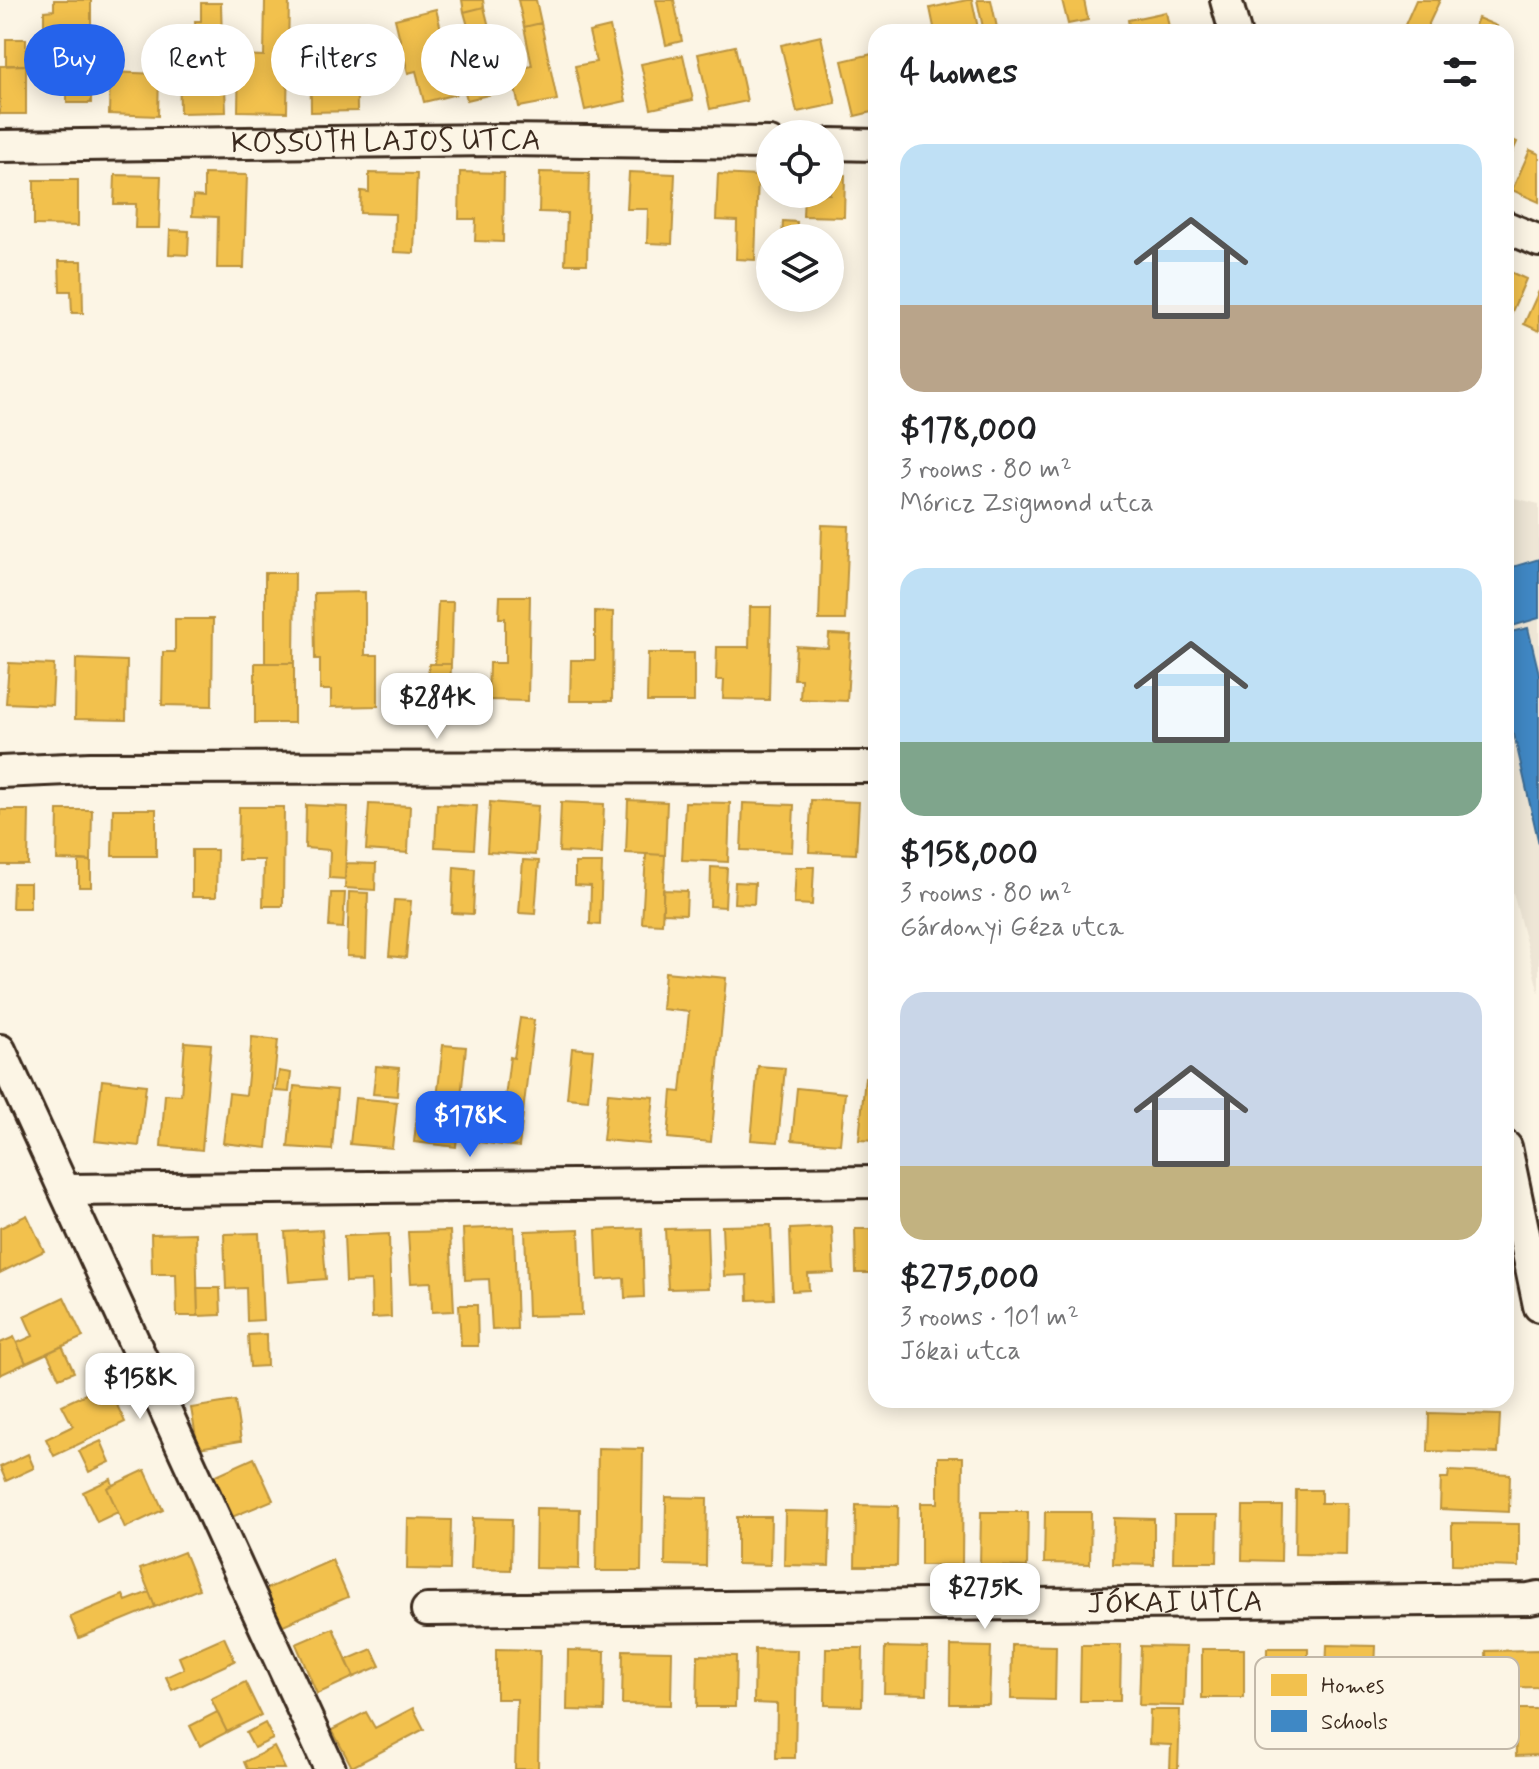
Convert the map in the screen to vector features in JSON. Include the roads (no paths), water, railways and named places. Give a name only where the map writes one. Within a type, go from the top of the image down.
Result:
[{"type":"street","points":[[1226,0],[1233,24]]},
{"type":"street","name":"KOSSUTH LAJOS UTCA","points":[[0,146],[496,140],[756,143]]},
{"type":"street","points":[[844,144],[868,145]]},
{"type":"street","points":[[1514,230],[1539,241]]},
{"type":"street","points":[[0,772],[90,768],[868,767]]},
{"type":"street","points":[[0,1050],[330,1769]]},
{"type":"street","points":[[65,1190],[868,1182]]},
{"type":"street","points":[[1518,1183],[1539,1306]]},
{"type":"street","name":"JÓKAI UTCA","points":[[427,1610],[1539,1597]]}]
